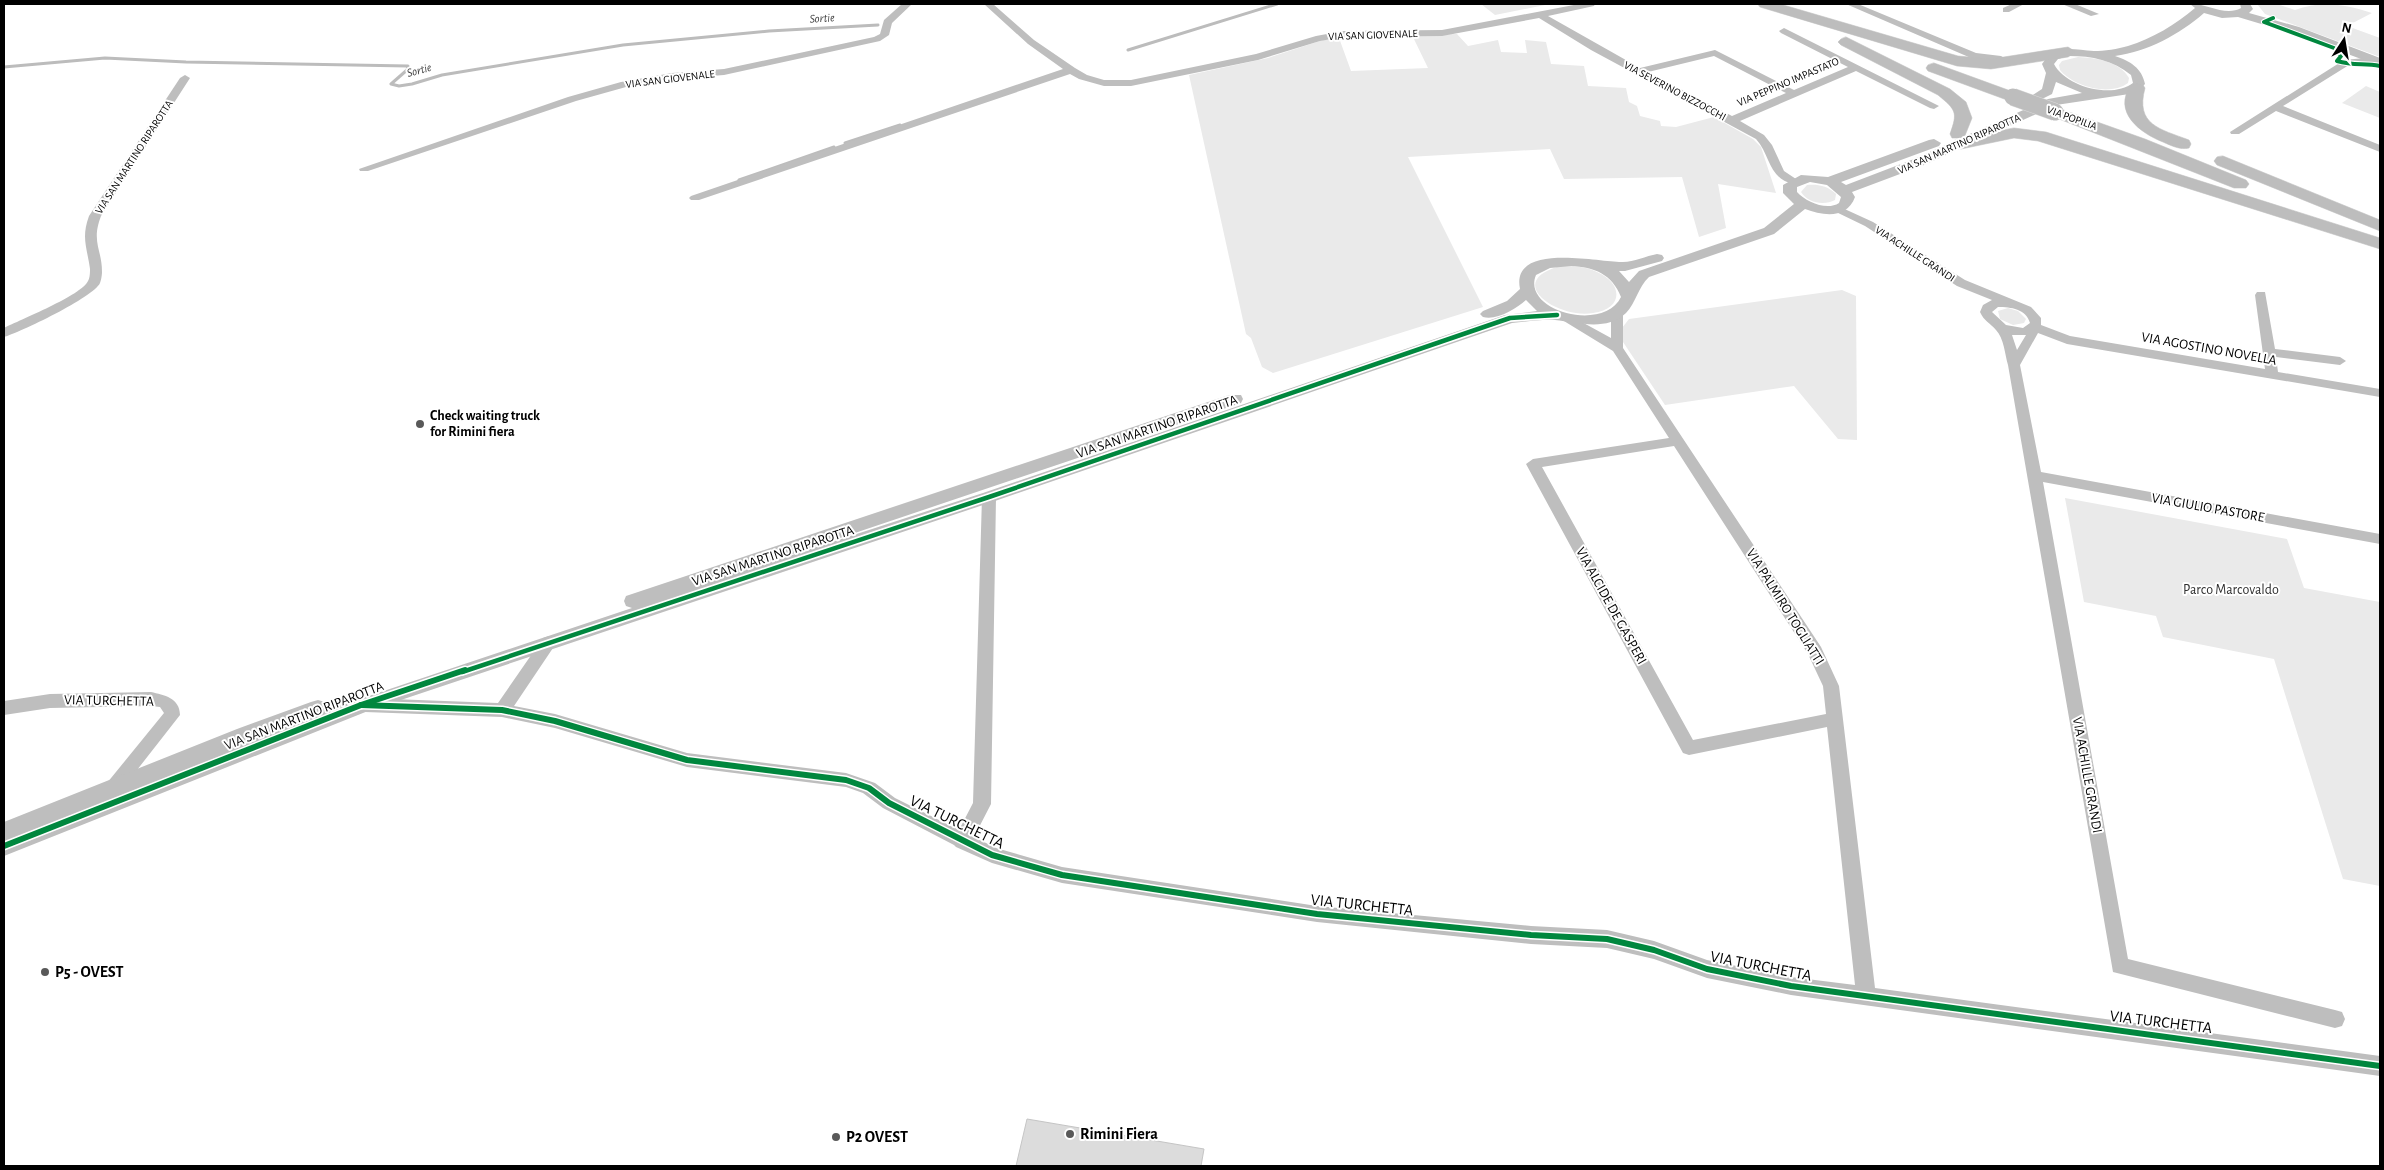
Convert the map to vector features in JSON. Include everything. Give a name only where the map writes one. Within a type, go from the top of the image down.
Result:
[{"type":"main road","name":"VIA POPILIA","points":[[1761,4],[2139,143],[2380,242]]},
{"type":"main road","points":[[1765,4],[1944,58],[1980,64],[2068,52]]},
{"type":"main road","points":[[1795,16],[1944,92],[1960,105],[1964,118],[1960,139],[2014,133],[2040,136],[2380,242]]},
{"type":"main road","points":[[2136,81],[2134,111],[2137,118],[2152,130],[2380,226]]},
{"type":"street","name":"VIA SAN GIOVENALE","points":[[364,169],[572,99],[625,84],[672,76],[724,72],[877,39],[884,36],[887,22],[908,4]]},
{"type":"street","name":"VIA SAN GIOVENALE","points":[[988,4],[1031,42],[1071,70],[1083,77],[1104,83],[1131,83],[1258,58],[1319,38],[1343,34],[1442,33],[1592,4]]},
{"type":"street","points":[[1851,4],[1974,56],[1993,60],[2018,59]]},
{"type":"street","points":[[2006,10],[2019,4]]},
{"type":"street","points":[[2067,4],[2094,14]]},
{"type":"street","points":[[2136,81],[2131,58],[2138,48],[2197,9],[2214,12],[2244,9],[2378,61]]},
{"type":"street","points":[[2244,9],[2267,21],[2296,30]]},
{"type":"street","name":"VIA SEVERINO BIZZOCCHI","points":[[1541,15],[1576,39],[1640,71],[1760,137],[1767,145],[1779,173],[1794,181]]},
{"type":"street","name":"VIA PEPPINO IMPASTATO","points":[[1784,31],[1934,106]]},
{"type":"street","points":[[2068,52],[2115,52],[2138,48]]},
{"type":"street","points":[[2342,48],[2347,55],[2347,62]]},
{"type":"street","name":"VIA SAN MARTINO RIPAROTTA","points":[[1844,200],[2043,96],[2048,92],[2052,73],[2048,64],[2050,60],[2068,52]]},
{"type":"street","points":[[1640,71],[1715,53],[1793,93]]},
{"type":"street","points":[[2086,53],[2116,60],[2136,81]]},
{"type":"street","points":[[2235,132],[2347,62],[2378,61]]},
{"type":"street","name":"VIA PEPPINO IMPASTATO","points":[[1730,121],[1856,67]]},
{"type":"street","points":[[695,198],[1071,70]]},
{"type":"street","points":[[2052,73],[2073,86],[2102,93],[2117,94],[2136,81]]},
{"type":"street","name":"VIA SAN MARTINO RIPAROTTA","points":[[4,333],[78,297],[94,283],[96,271],[90,243],[90,229],[95,216],[185,78]]},
{"type":"street","name":"VIA SAN MARTINO RIPAROTTA","points":[[1830,181],[1960,139],[2053,102],[2102,93]]},
{"type":"street","points":[[2276,107],[2380,149]]},
{"type":"street","points":[[1810,178],[1830,181],[1844,200],[1821,209],[1798,201],[1788,189],[1794,181],[1810,178]]},
{"type":"street","name":"VIA ACHILLE GRANDI","points":[[1844,200],[1869,224],[1960,283],[2024,308],[2034,316],[2036,324],[2033,328]]},
{"type":"street","points":[[1617,348],[1600,336],[1538,304],[1527,290],[1526,281],[1530,273],[1538,266],[1564,260],[1625,266],[1646,262],[1765,222],[1798,201]]},
{"type":"street","points":[[1561,316],[1594,320],[1617,313],[1625,305],[1634,282],[1644,274],[1769,231],[1798,201]]},
{"type":"street","points":[[1594,264],[1618,278],[1625,287],[1628,296]]},
{"type":"street","name":"VIA ACHILLE GRANDI","points":[[1960,283],[1990,319],[2001,327],[2014,365],[2120,966],[2335,1020]]},
{"type":"street","name":"VIA SAN MARTINO RIPAROTTA","points":[[4,832],[244,735],[361,692],[1502,309],[1512,304],[1527,290]]},
{"type":"street","points":[[2262,295],[2272,374]]},
{"type":"street","points":[[1986,312],[1991,305],[1996,303],[2011,304]]},
{"type":"street","points":[[1617,313],[1617,348]]},
{"type":"street","name":"VIA SAN MARTINO RIPAROTTA","points":[[4,846],[361,705],[989,497],[1507,319],[1521,316],[1561,316]]},
{"type":"street","points":[[2001,327],[2021,331],[2033,328],[2032,336],[2014,365]]},
{"type":"street","name":"VIA AGOSTINO NOVELLA","points":[[2033,328],[2067,340],[2380,393]]},
{"type":"street","name":"VIA PALMIRO TOGLIATTI","points":[[1617,348],[1816,651],[1831,686],[1866,996]]},
{"type":"street","points":[[2269,352],[2340,361]]},
{"type":"street","name":"VIA ALCIDE DE GASPERI","points":[[1679,441],[1533,464],[1689,748],[1835,719]]},
{"type":"street","name":"VIA GIULIO PASTORE","points":[[2035,476],[2380,540]]},
{"type":"street","name":"VIA TURCHETTA","points":[[962,842],[982,804],[989,497]]},
{"type":"street","points":[[502,710],[549,642]]},
{"type":"street","name":"VIA TURCHETTA","points":[[4,708],[50,701],[151,699],[165,702],[172,710],[172,715],[112,788]]},
{"type":"street","name":"VIA TURCHETTA","points":[[361,705],[502,710],[555,721],[687,760],[738,768],[846,780],[869,788],[889,803],[962,842],[992,855],[1062,875],[1317,914],[1531,935],[1607,939],[1654,950],[1707,970],[1791,986],[2242,1045],[2380,1066]]},
{"type":"green space","points":[[1481,4],[1550,4],[1495,15]]},
{"type":"green space","points":[[2257,4],[2277,4],[2295,10],[2314,5],[2333,4],[2353,7],[2372,13],[2347,26],[2380,38],[2380,57],[2265,14]]},
{"type":"green space","points":[[1457,34],[1468,46],[1498,40],[1501,52],[1527,53],[1525,40],[1546,42],[1551,64],[1584,66],[1588,86],[1626,88],[1629,102],[1637,106],[1640,116],[1660,121],[1661,126],[1676,127],[1714,117],[1753,139],[1761,147],[1776,193],[1718,184],[1726,228],[1699,237],[1682,177],[1564,179],[1550,149],[1408,157],[1483,307],[1273,373],[1262,367],[1251,338],[1246,334],[1189,75],[1268,58],[1323,40],[1339,38],[1351,71],[1428,68],[1412,35]]},
{"type":"green space","points":[[2078,57],[2092,58],[2113,64],[2125,72],[2129,78],[2128,83],[2120,87],[2102,89],[2092,88],[2073,81],[2060,70],[2059,65],[2062,61]]},
{"type":"green space","points":[[2366,86],[2380,92],[2380,118],[2342,103]]},
{"type":"green space","points":[[1807,185],[1819,185],[1830,189],[1836,194],[1835,200],[1821,203],[1808,199],[1801,192]]},
{"type":"green space","points":[[1560,266],[1588,269],[1606,277],[1616,289],[1615,301],[1603,311],[1593,313],[1579,313],[1552,305],[1542,298],[1536,289],[1536,281],[1544,273]]},
{"type":"green space","points":[[1842,290],[1856,296],[1857,440],[1838,439],[1794,386],[1665,405],[1623,342],[1622,328],[1629,319]]},
{"type":"green space","points":[[2008,308],[2018,311],[2026,319],[2024,323],[2013,325],[2000,319],[1998,311]]},
{"type":"green space","name":"Parco Marcovaldo","points":[[2065,498],[2287,539],[2304,588],[2380,602],[2380,886],[2343,879],[2274,659],[2163,637],[2156,616],[2084,602]]},
{"type":"building","name":"Rimini Fiera","points":[[1027,1119],[1204,1149],[1201,1166],[1016,1166]]},
{"type":"waterway","name":"Sortie","points":[[1128,50],[1277,4]]},
{"type":"waterway","name":"Sortie","points":[[4,67],[105,58],[186,62],[408,66],[407,70],[391,84],[399,86],[442,75],[623,45],[769,31],[878,25]]},
{"type":"waterway","name":"Sortie","points":[[845,143],[900,125]]},
{"type":"waterway","name":"Sortie","points":[[739,180],[834,147]]},
{"type":"cycle path","points":[[2273,18],[2264,22],[2334,48],[2341,56],[2337,61],[2353,66],[2364,63],[2380,66]]},
{"type":"cycle path","points":[[4,846],[361,705],[989,497],[1510,318],[1557,315]]},
{"type":"cycle path","points":[[361,705],[502,710],[555,721],[687,760],[738,768],[846,780],[869,788],[889,803],[992,855],[1062,875],[1317,914],[1531,935],[1607,939],[1654,950],[1707,969],[1791,986],[2252,1047],[2380,1066]]},
{"type":"place","name":"Check waiting truck for Rimini fiera","points":[[420,424]]},
{"type":"place","name":"P5 - OVEST","points":[[45,972]]},
{"type":"place","name":"Rimini Fiera","points":[[1070,1134]]},
{"type":"place","name":"P2 OVEST","points":[[836,1137]]}]
